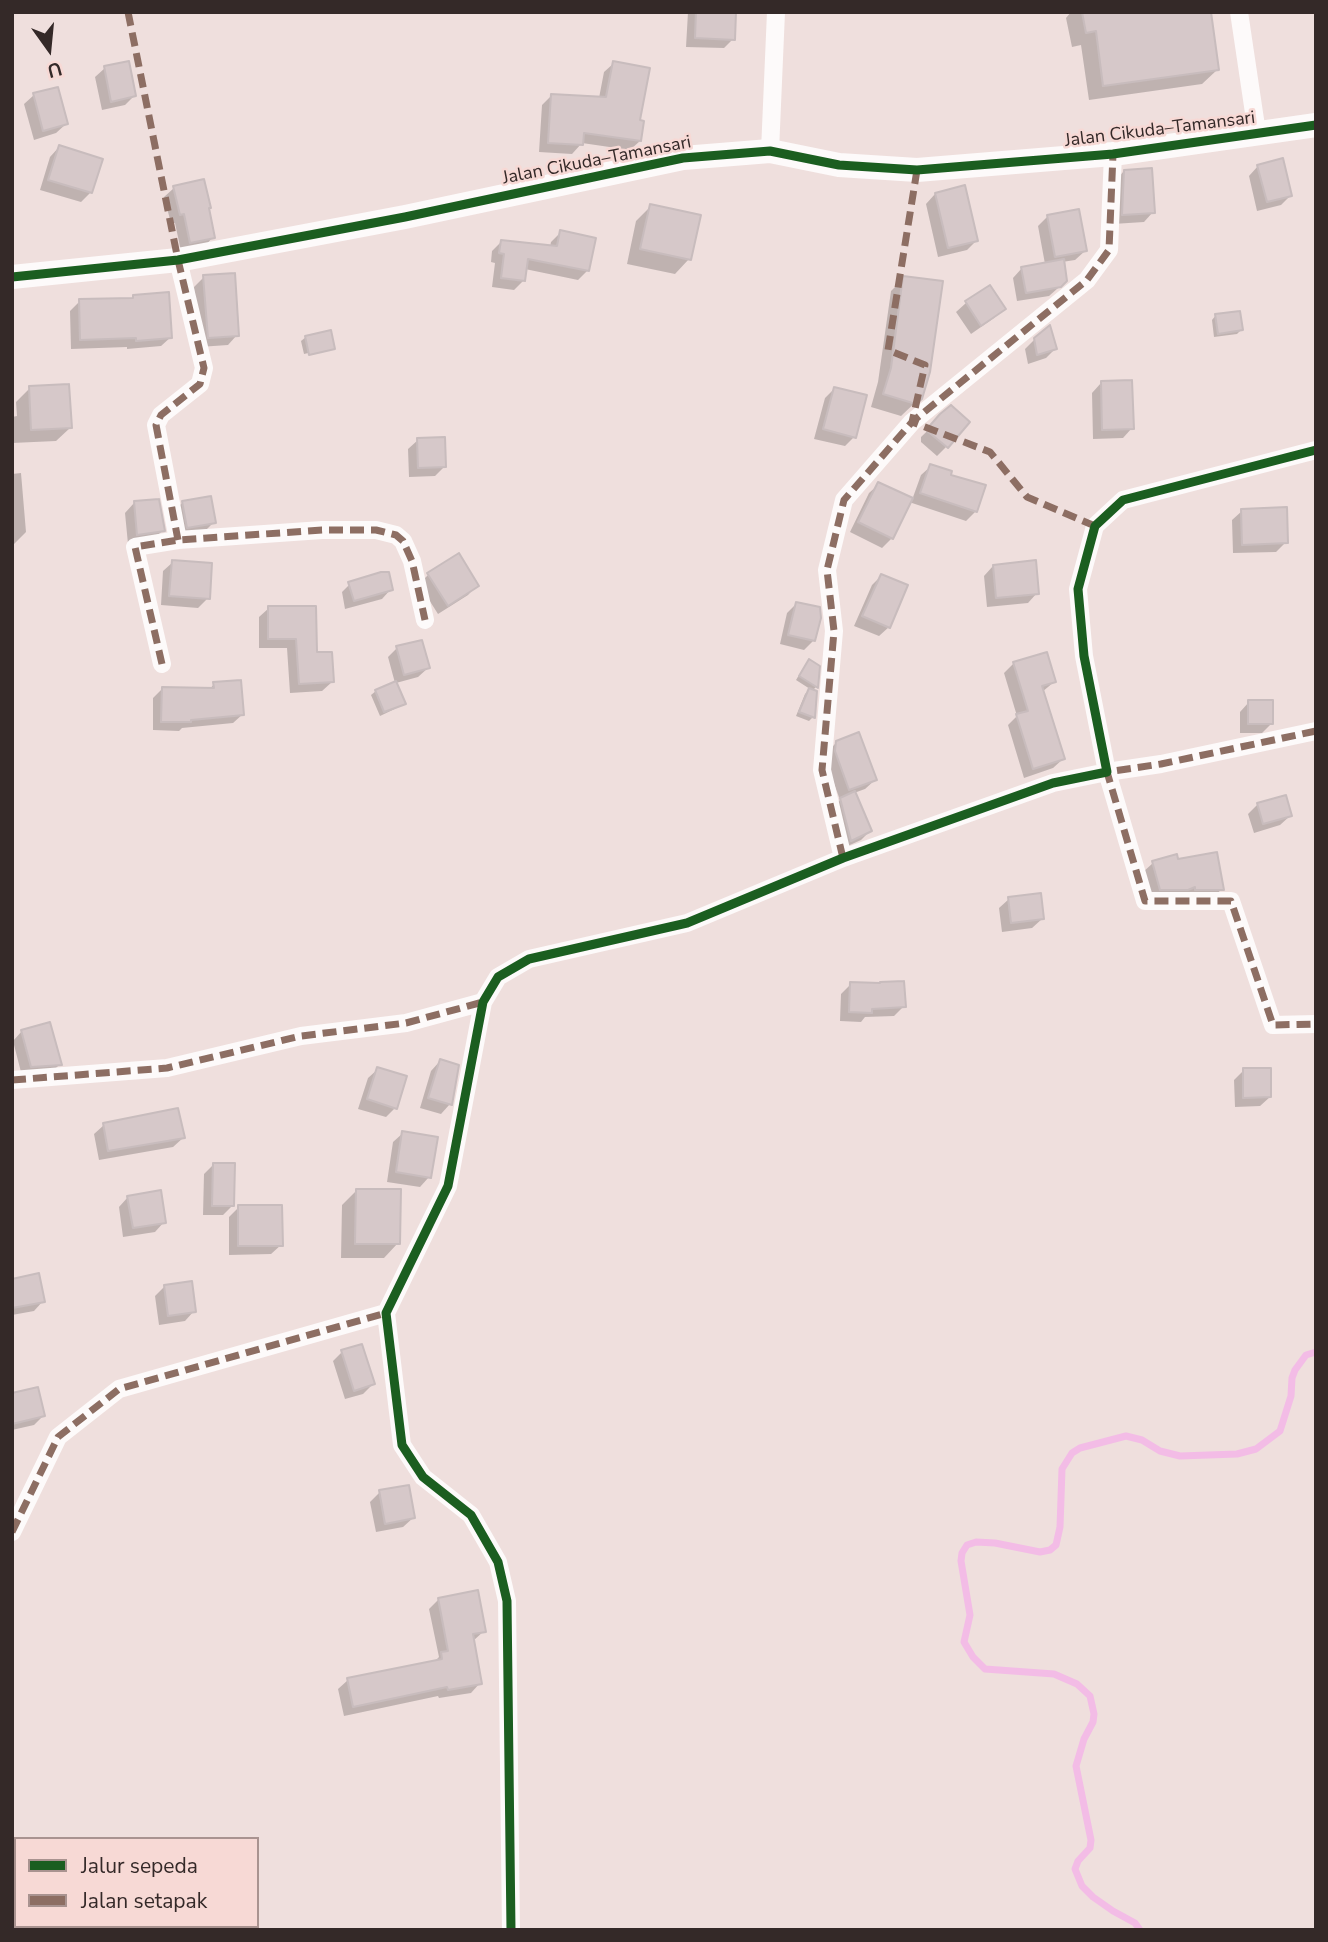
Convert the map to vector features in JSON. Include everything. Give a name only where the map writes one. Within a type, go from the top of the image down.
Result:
[{"type":"street","points":[[770,151],[776,12]]},
{"type":"street","points":[[1239,12],[1257,133]]},
{"type":"street","name":"Jalan Cikuda–Tamansari","points":[[12,277],[178,260],[405,217],[683,158],[770,151],[839,165],[917,170],[1113,154],[1316,125]]},
{"type":"street","points":[[843,858],[822,771],[834,631],[827,570],[844,500],[912,422],[1087,280],[1108,250],[1113,154]]},
{"type":"street","points":[[178,260],[204,368],[200,384],[161,415],[156,425],[178,540]]},
{"type":"street","points":[[1316,450],[1123,500],[1095,526],[1078,589],[1084,656],[1107,772],[1145,901],[1231,901],[1273,1025],[1316,1024]]},
{"type":"street","points":[[162,664],[135,547],[178,540],[322,530],[376,530],[396,535],[403,541],[412,561],[425,620]]},
{"type":"street","points":[[511,1930],[507,1601],[498,1562],[471,1515],[423,1477],[402,1445],[386,1313],[449,1186],[483,1002],[498,977],[529,959],[687,923],[843,858],[1053,783],[1316,732]]},
{"type":"street","points":[[12,1080],[167,1068],[301,1036],[406,1023],[483,1002]]},
{"type":"street","points":[[12,1532],[58,1437],[119,1389],[386,1313]]},
{"type":"building","points":[[696,12],[736,12],[735,40],[695,38]]},
{"type":"building","points":[[1082,12],[1211,12],[1219,70],[1103,86],[1096,31],[1086,33]]},
{"type":"building","points":[[129,61],[136,96],[111,102],[104,66]]},
{"type":"building","points":[[613,61],[650,68],[640,120],[644,121],[641,141],[584,133],[583,145],[548,143],[551,94],[606,97]]},
{"type":"building","points":[[58,87],[68,124],[43,131],[33,93]]},
{"type":"building","points":[[59,145],[103,159],[92,193],[48,180]]},
{"type":"building","points":[[1283,158],[1292,196],[1267,202],[1257,165]]},
{"type":"building","points":[[1152,168],[1155,213],[1122,215],[1124,170]]},
{"type":"building","points":[[204,179],[215,238],[190,243],[184,214],[180,215],[173,186]]},
{"type":"building","points":[[965,185],[978,241],[948,248],[935,193]]},
{"type":"building","points":[[650,204],[701,215],[691,260],[640,249]]},
{"type":"building","points":[[1079,209],[1087,251],[1055,257],[1047,215]]},
{"type":"building","points":[[560,230],[596,238],[589,271],[528,259],[525,281],[501,278],[504,254],[499,253],[501,240],[557,246]]},
{"type":"building","points":[[1064,259],[1067,281],[1061,287],[1026,293],[1021,267]]},
{"type":"building","points":[[235,273],[239,336],[208,338],[203,275]]},
{"type":"building","points":[[903,276],[943,281],[930,372],[922,399],[916,404],[883,394],[891,368]]},
{"type":"building","points":[[990,285],[1006,309],[981,326],[965,301]]},
{"type":"building","points":[[169,292],[172,338],[136,341],[136,338],[80,340],[79,299],[133,298],[133,295]]},
{"type":"building","points":[[1240,311],[1243,330],[1218,334],[1215,314]]},
{"type":"building","points":[[1050,325],[1057,349],[1037,355],[1034,338]]},
{"type":"building","points":[[331,330],[335,349],[309,355],[305,336]]},
{"type":"building","points":[[1132,380],[1134,429],[1102,430],[1101,381]]},
{"type":"building","points":[[69,384],[72,428],[31,430],[29,386]]},
{"type":"building","points":[[834,387],[867,395],[856,438],[823,429]]},
{"type":"building","points":[[951,405],[970,422],[948,448],[926,430]]},
{"type":"building","points":[[445,437],[446,467],[418,468],[417,438]]},
{"type":"building","points":[[930,464],[952,471],[951,475],[986,485],[977,512],[920,493]]},
{"type":"building","points":[[878,482],[913,498],[893,539],[858,522]]},
{"type":"building","points":[[211,496],[216,523],[187,528],[182,501]]},
{"type":"building","points":[[159,499],[165,531],[137,535],[134,501]]},
{"type":"building","points":[[1287,507],[1288,543],[1242,545],[1241,509]]},
{"type":"building","points":[[459,553],[479,586],[448,606],[427,573]]},
{"type":"building","points":[[172,560],[212,563],[210,599],[169,596]]},
{"type":"building","points":[[1036,560],[1039,594],[996,598],[993,565]]},
{"type":"building","points":[[389,572],[393,590],[354,601],[348,582]]},
{"type":"building","points":[[881,574],[908,585],[890,628],[862,616]]},
{"type":"building","points":[[796,602],[820,607],[821,618],[815,641],[788,635]]},
{"type":"building","points":[[268,606],[316,606],[317,652],[332,652],[334,682],[299,684],[296,639],[268,639]]},
{"type":"building","points":[[422,640],[430,668],[404,675],[396,646]]},
{"type":"building","points":[[1047,652],[1056,682],[1042,686],[1065,759],[1033,769],[1016,714],[1028,711],[1013,662]]},
{"type":"building","points":[[809,659],[820,666],[818,688],[799,676]]},
{"type":"building","points":[[241,680],[244,715],[191,722],[161,722],[162,687],[214,688],[213,682]]},
{"type":"building","points":[[396,681],[406,704],[384,712],[375,690]]},
{"type":"building","points":[[809,688],[817,691],[815,718],[799,712]]},
{"type":"building","points":[[1248,700],[1273,700],[1273,724],[1248,724]]},
{"type":"building","points":[[859,732],[877,780],[849,790],[835,751],[836,741]]},
{"type":"building","points":[[855,791],[872,831],[851,841],[840,798]]},
{"type":"building","points":[[1286,795],[1292,816],[1263,824],[1257,803]]},
{"type":"building","points":[[1217,852],[1224,890],[1195,890],[1195,887],[1188,890],[1160,890],[1152,861],[1177,854],[1178,859]]},
{"type":"building","points":[[1041,893],[1044,919],[1011,923],[1008,897]]},
{"type":"building","points":[[904,981],[906,1007],[872,1009],[872,1013],[849,1012],[850,982]]},
{"type":"building","points":[[50,1022],[62,1065],[31,1067],[21,1030]]},
{"type":"building","points":[[440,1059],[459,1065],[452,1105],[428,1098]]},
{"type":"building","points":[[377,1067],[407,1076],[397,1109],[367,1099]]},
{"type":"building","points":[[1243,1068],[1271,1068],[1271,1097],[1243,1098]]},
{"type":"building","points":[[178,1108],[185,1138],[108,1151],[103,1123]]},
{"type":"building","points":[[402,1131],[438,1137],[431,1178],[396,1172]]},
{"type":"building","points":[[213,1163],[235,1163],[234,1206],[212,1206]]},
{"type":"building","points":[[356,1189],[401,1189],[400,1244],[355,1244]]},
{"type":"building","points":[[161,1190],[166,1223],[133,1228],[127,1196]]},
{"type":"building","points":[[238,1205],[282,1205],[283,1246],[238,1246]]},
{"type":"building","points":[[39,1273],[45,1302],[12,1308],[12,1279]]},
{"type":"building","points":[[192,1281],[196,1312],[168,1316],[164,1285]]},
{"type":"building","points":[[362,1344],[375,1384],[354,1391],[341,1350]]},
{"type":"building","points":[[38,1387],[45,1416],[12,1424],[12,1393]]},
{"type":"building","points":[[409,1485],[415,1518],[385,1524],[379,1490]]},
{"type":"building","points":[[478,1590],[486,1632],[473,1634],[482,1684],[448,1690],[447,1687],[353,1707],[347,1678],[442,1659],[441,1652],[448,1651],[438,1598]]},
{"type":"waterway","points":[[1140,1930],[1135,1923],[1093,1897],[1082,1886],[1075,1869],[1078,1861],[1090,1848],[1091,1840],[1076,1766],[1084,1739],[1093,1722],[1090,1696],[1077,1684],[1054,1674],[985,1669],[973,1657],[964,1642],[970,1615],[962,1553],[967,1545],[976,1542],[1040,1552],[1050,1550],[1056,1545],[1060,1527],[1062,1469],[1072,1453],[1080,1448],[1126,1436],[1142,1440],[1160,1451],[1180,1456],[1237,1454],[1256,1449],[1280,1431],[1291,1396],[1295,1370],[1306,1355],[1316,1352]]},
{"type":"marked path","points":[[128,12],[178,260],[204,368],[200,384],[161,415],[156,425],[178,540]]},
{"type":"marked path","points":[[843,858],[822,770],[834,631],[827,570],[844,500],[912,422],[1087,280],[1109,250],[1113,154]]},
{"type":"marked path","points":[[917,170],[888,350],[925,365],[912,422],[990,452],[1027,497],[1095,526]]},
{"type":"marked path","points":[[162,664],[135,547],[178,540],[322,530],[376,530],[396,535],[403,541],[412,561],[425,620]]},
{"type":"marked path","points":[[1316,731],[1161,764],[1107,772],[1145,901],[1231,901],[1273,1025],[1316,1024]]},
{"type":"marked path","points":[[12,1080],[167,1068],[301,1036],[406,1023],[483,1002]]},
{"type":"marked path","points":[[12,1532],[58,1437],[119,1389],[386,1313]]},
{"type":"cycle path","points":[[12,277],[178,260],[405,217],[683,158],[770,151],[839,165],[917,170],[1113,154],[1316,125]]},
{"type":"cycle path","points":[[511,1930],[507,1601],[498,1562],[471,1515],[423,1477],[402,1445],[386,1313],[448,1186],[483,1002],[498,977],[529,959],[687,923],[843,858],[1053,783],[1107,772],[1084,656],[1078,589],[1095,526],[1123,500],[1316,450]]}]
